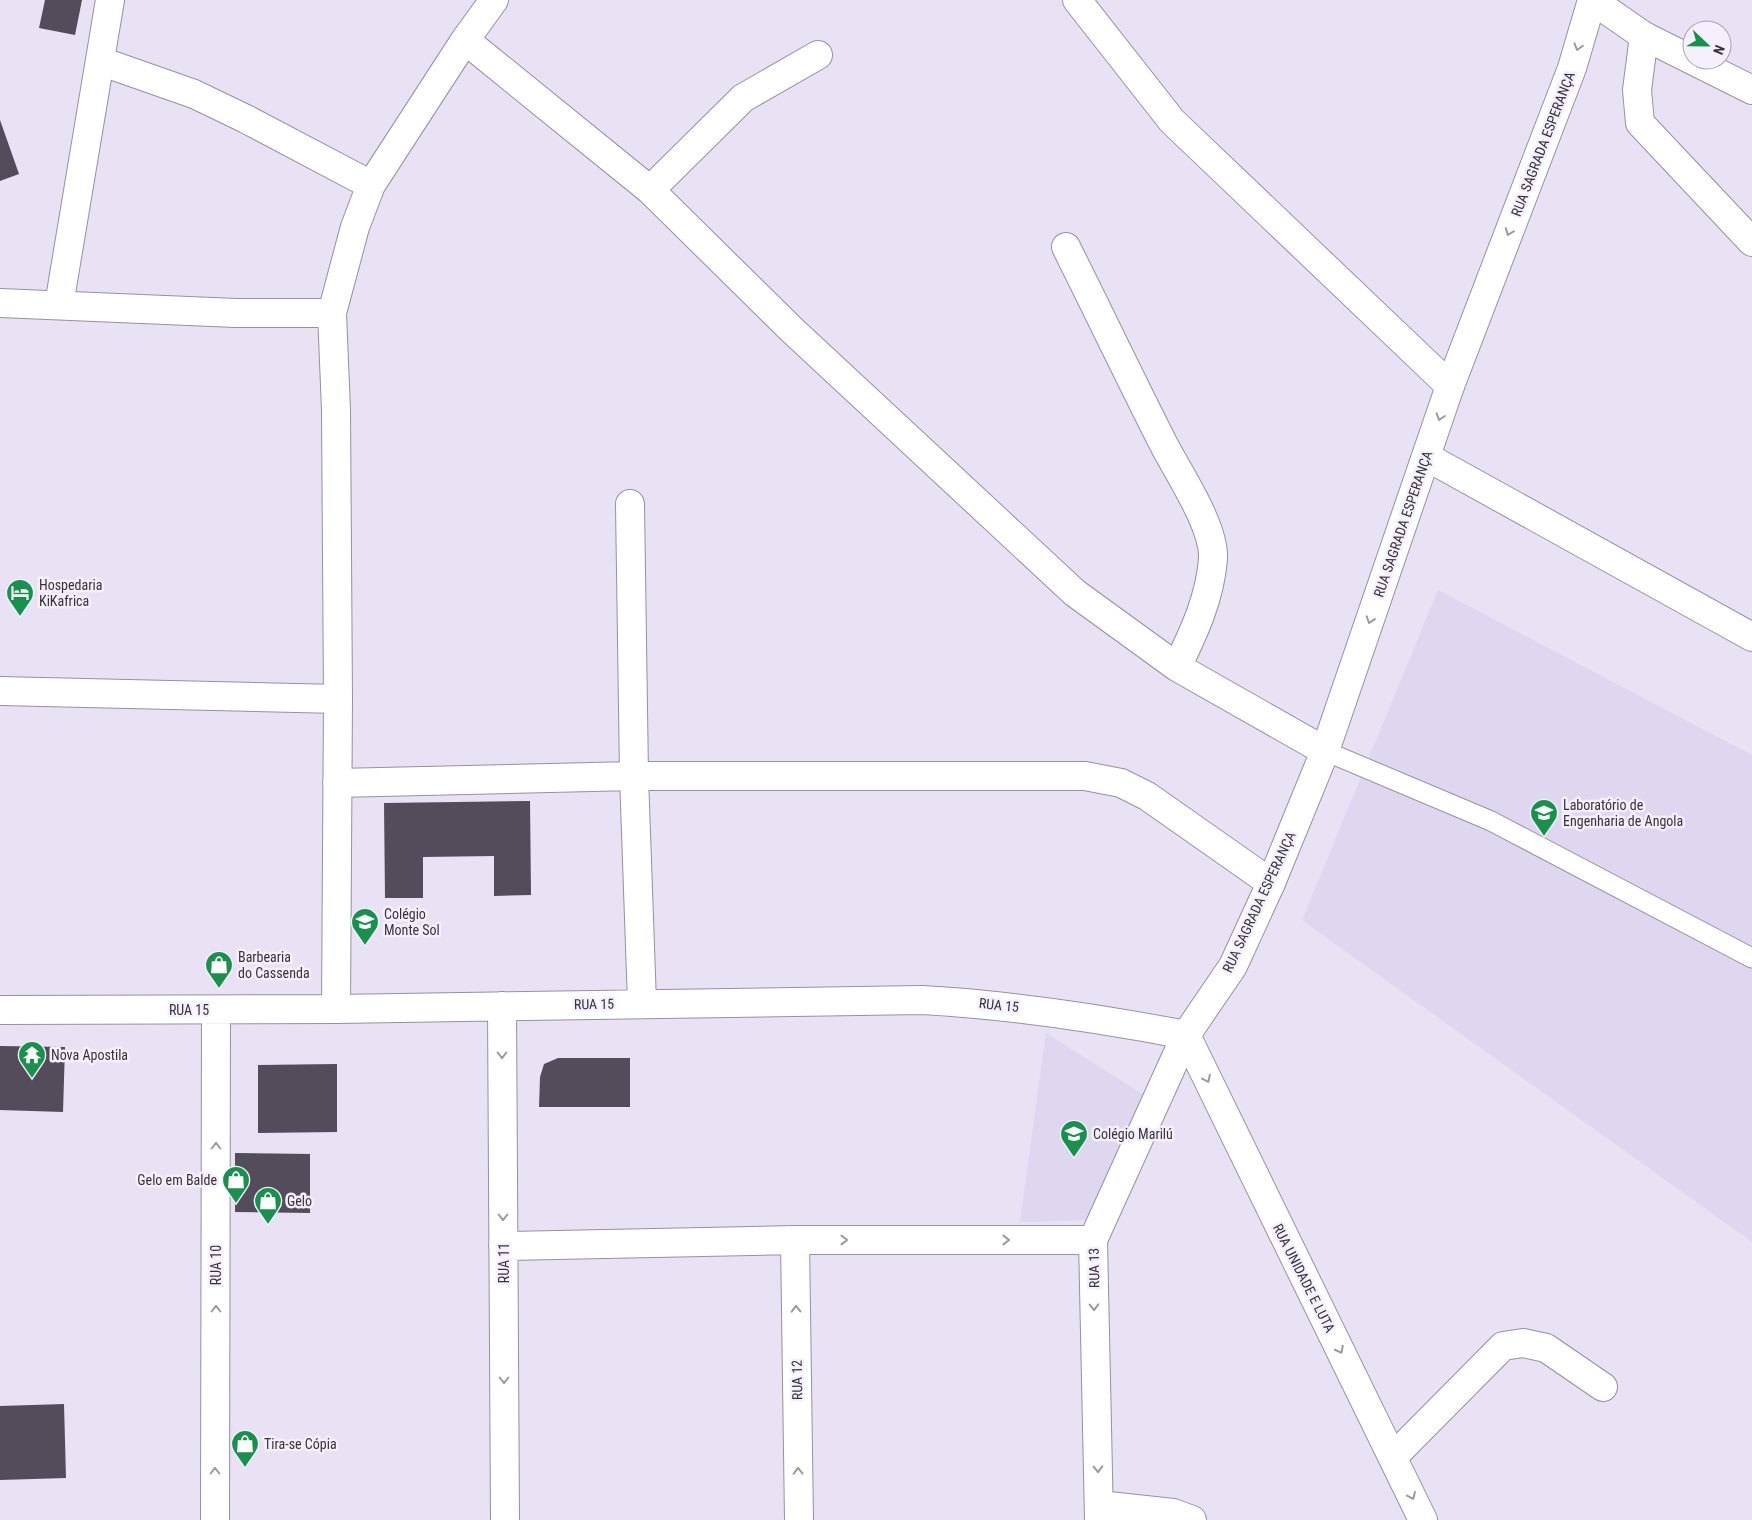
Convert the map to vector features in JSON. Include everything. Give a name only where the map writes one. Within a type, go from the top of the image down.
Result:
[{"type":"street","points":[[59,305],[110,0]]},
{"type":"street","points":[[336,1009],[338,699],[336,410],[332,313],[355,227],[371,185],[465,40],[494,0]]},
{"type":"street","points":[[1077,0],[1172,121],[1450,386]]},
{"type":"street","points":[[1592,0],[1644,36],[1682,55]]},
{"type":"street","name":"RUA SAGRADA ESPERANÇA","points":[[1186,1035],[1233,966],[1270,883],[1324,751],[1450,386],[1572,68],[1592,0]]},
{"type":"street","points":[[1644,36],[1637,90],[1640,123],[1752,242]]},
{"type":"street","points":[[465,40],[650,190],[799,336],[1075,592],[1177,667],[1324,751]]},
{"type":"street","points":[[650,190],[743,98],[818,55]]},
{"type":"street","points":[[100,60],[194,94],[246,119],[371,185]]},
{"type":"street","points":[[1712,70],[1752,90]]},
{"type":"street","points":[[1066,247],[1165,447],[1194,499],[1206,528],[1213,558],[1202,617],[1177,667]]},
{"type":"street","points":[[0,303],[236,313],[332,313]]},
{"type":"street","points":[[1427,457],[1752,637]]},
{"type":"street","points":[[630,504],[634,776],[642,1003]]},
{"type":"street","points":[[0,692],[338,699]]},
{"type":"street","points":[[337,783],[634,776],[1085,776],[1121,783],[1147,796],[1270,883]]},
{"type":"street","name":"RUA 15","points":[[0,1010],[336,1009],[922,1000],[989,1004],[1121,1022],[1186,1035]]},
{"type":"street","name":"RUA 11","points":[[502,1006],[505,1520]]},
{"type":"street","name":"RUA 10","points":[[215,1520],[216,1010]]},
{"type":"street","name":"RUA 13","points":[[1099,1513],[1093,1240],[1186,1035]]},
{"type":"street","name":"RUA UNIDADE E LUTA","points":[[1186,1035],[1264,1197],[1394,1457],[1423,1520]]},
{"type":"street","points":[[504,1246],[795,1240],[1093,1240]]},
{"type":"street","name":"RUA 12","points":[[795,1240],[799,1520]]},
{"type":"street","points":[[1394,1457],[1503,1346],[1523,1344],[1546,1348],[1603,1387]]},
{"type":"street","points":[[1099,1513],[1173,1513],[1192,1520]]},
{"type":"lane","points":[[1324,751],[1491,821],[1752,958]]},
{"type":"shaded area","name":"Laboratório de Engenharia de Angola","points":[[1438,590],[1752,755],[1752,1242],[1302,920]]},
{"type":"shaded area","name":"Colégio Marilú","points":[[1046,1033],[1147,1097],[1091,1220],[1020,1222]]},
{"type":"building","points":[[45,0],[82,0],[75,35],[39,28]]},
{"type":"building","points":[[0,120],[19,174],[0,181]]},
{"type":"building","points":[[530,801],[531,895],[494,896],[494,856],[423,857],[423,898],[385,898],[384,803]]},
{"type":"building","name":"Nova Apostila","points":[[0,1046],[65,1047],[63,1112],[0,1110]]},
{"type":"building","points":[[558,1058],[630,1058],[630,1107],[539,1107],[540,1077],[544,1064]]},
{"type":"building","points":[[337,1064],[337,1132],[258,1133],[258,1065]]},
{"type":"building","points":[[235,1153],[310,1154],[310,1213],[235,1212]]},
{"type":"building","points":[[64,1404],[66,1478],[0,1480],[0,1406]]},
{"type":"place","name":"Hospedaria KiKafrica","points":[[20,617]]},
{"type":"place","name":"Laboratório de Engenharia de Angola","points":[[1544,837]]},
{"type":"place","name":"Colégio Monte Sol","points":[[365,946]]},
{"type":"place","name":"Barbearia do Cassenda","points":[[219,989]]},
{"type":"place","name":"Nova Apostila","points":[[32,1079]]},
{"type":"place","name":"Colégio Marilú","points":[[1074,1158]]},
{"type":"place","name":"Gelo em Balde","points":[[236,1204]]},
{"type":"place","name":"Gelo","points":[[268,1225]]},
{"type":"place","name":"Tira-se Cópia","points":[[245,1468]]}]
